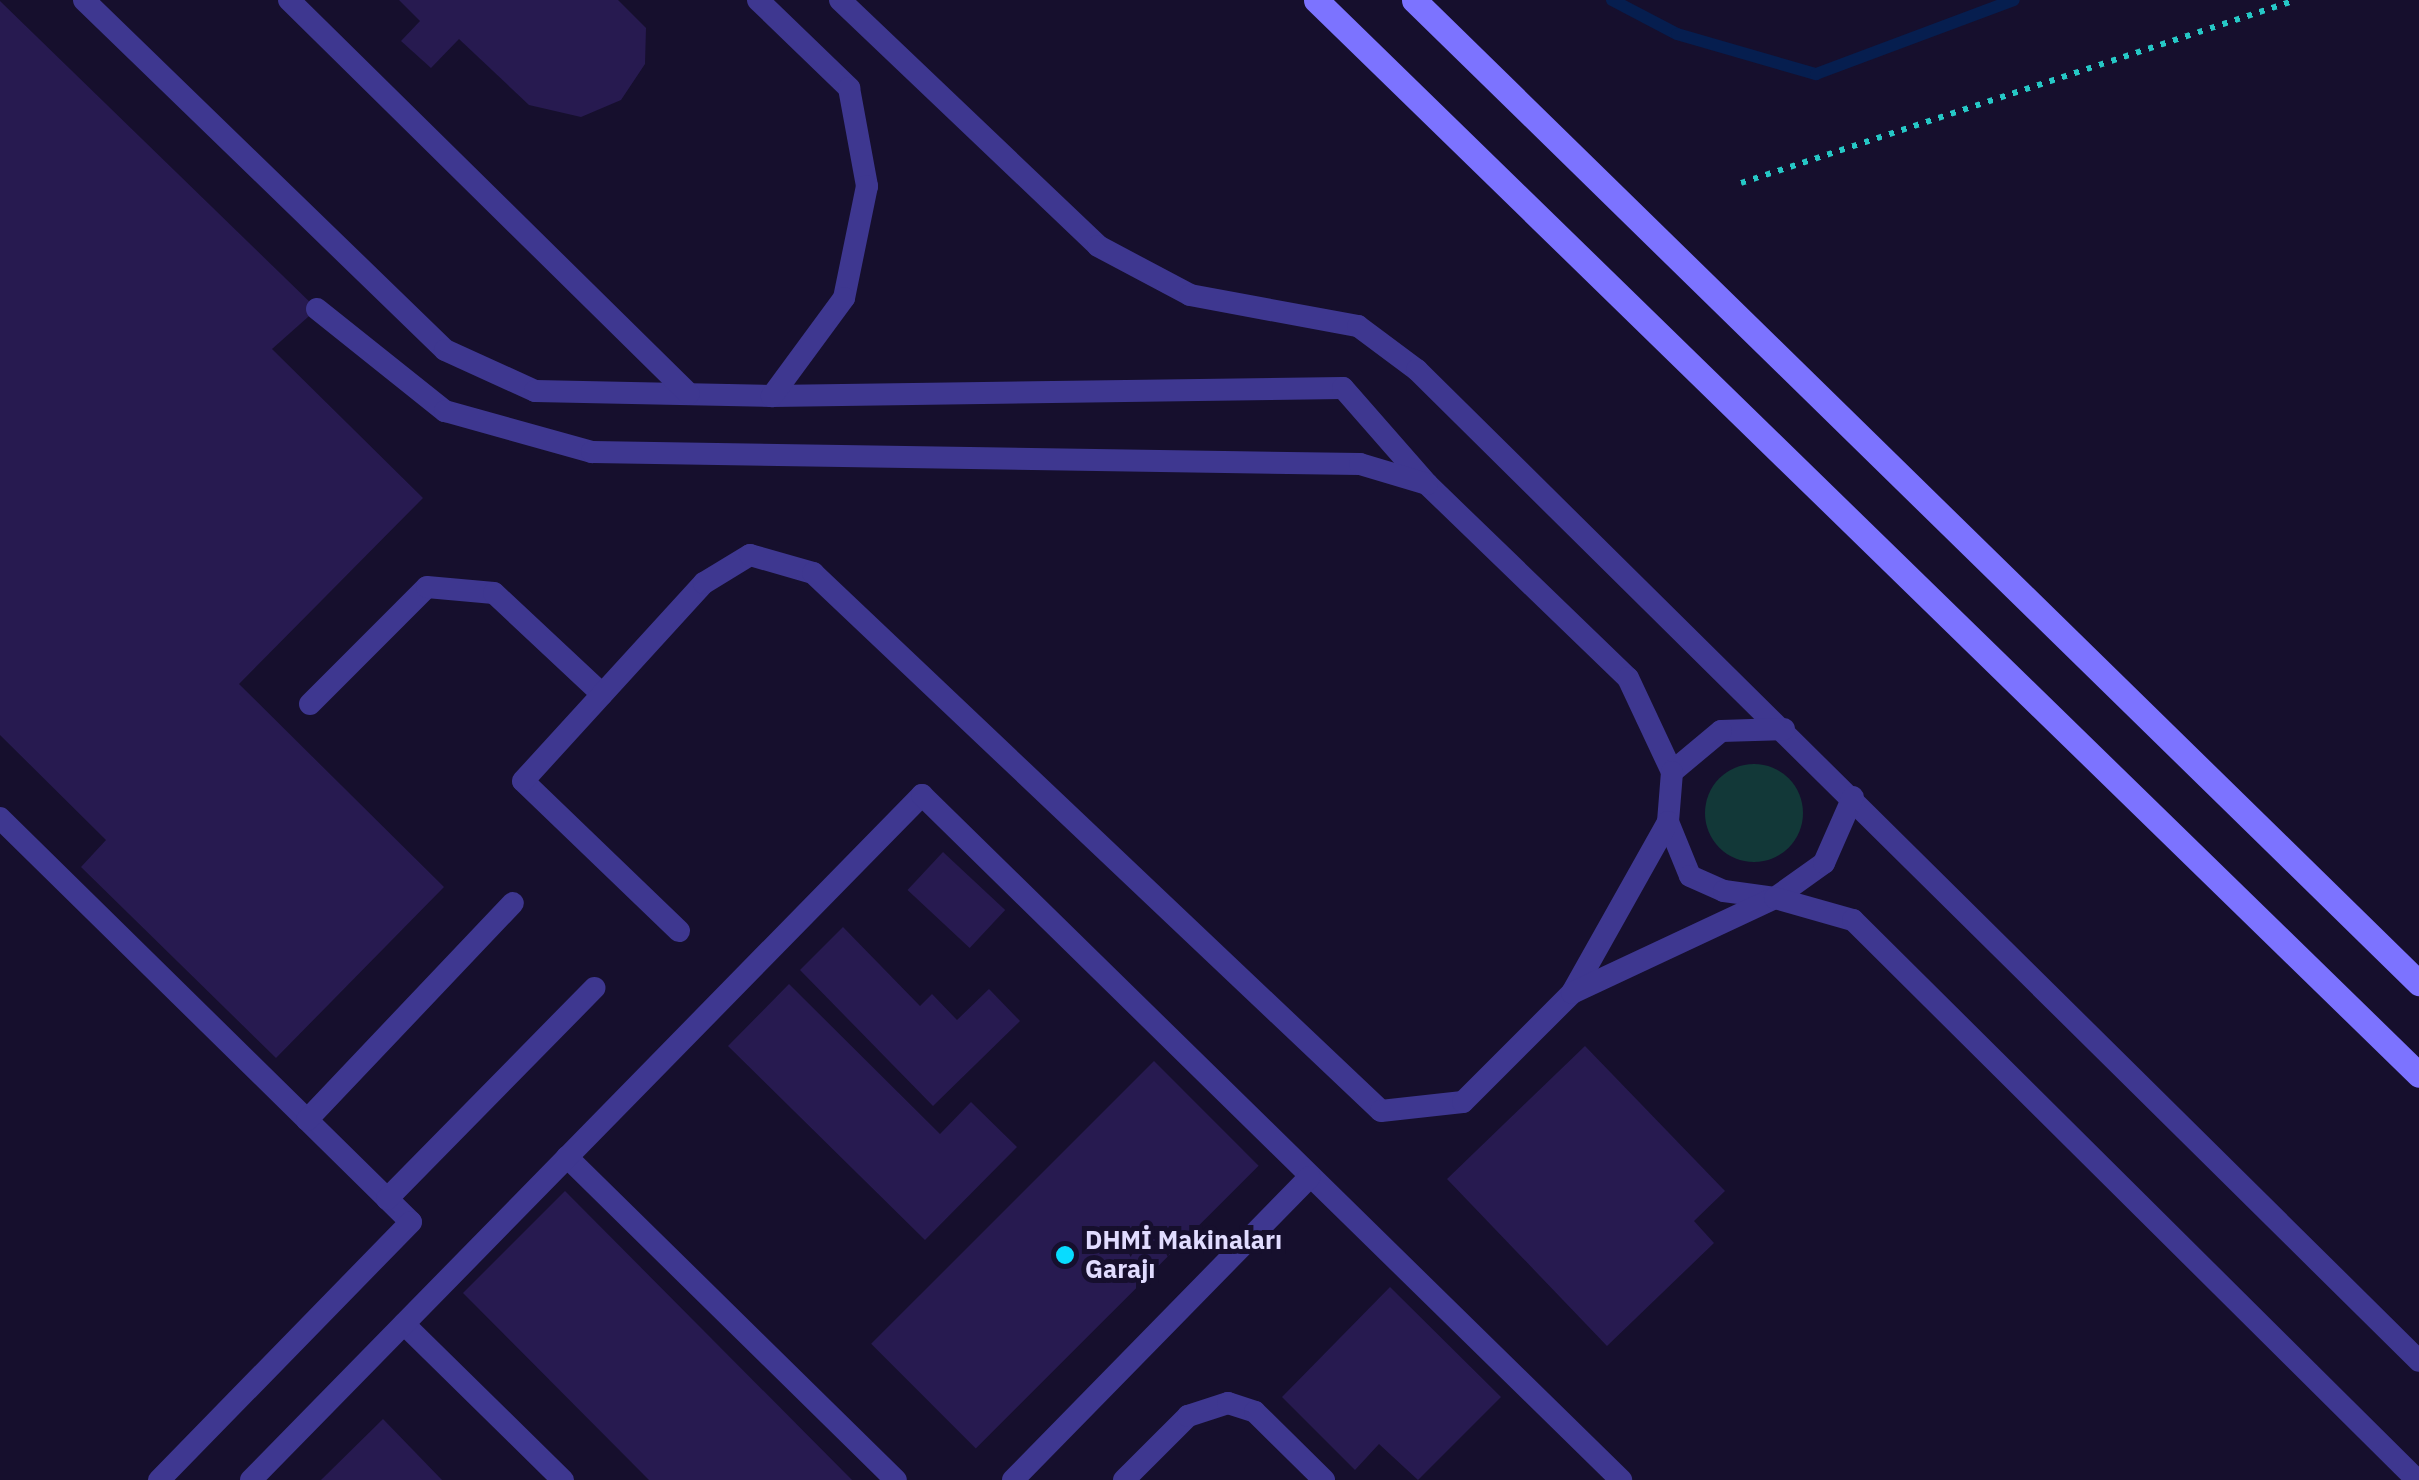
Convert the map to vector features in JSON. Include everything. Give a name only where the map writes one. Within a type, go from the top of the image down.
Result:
[{"type":"main road","points":[[1316,0],[2419,1075]]},
{"type":"main road","points":[[1414,0],[2419,983]]},
{"type":"lane","points":[[289,0],[689,394]]},
{"type":"lane","points":[[758,0],[848,88],[868,186],[844,298],[772,396]]},
{"type":"lane","points":[[840,0],[1098,246],[1190,295],[1358,326],[1417,370],[2419,1361]]},
{"type":"lane","points":[[91,2],[445,350],[535,391],[772,396],[1343,388],[1427,484],[1628,678],[1672,772],[1668,822],[1572,994],[1462,1102],[1381,1111],[813,573],[750,554],[704,583],[523,781],[679,931]]},
{"type":"lane","points":[[316,308],[445,412],[592,452],[1360,464],[1427,484]]},
{"type":"lane","points":[[310,704],[427,587],[494,593],[602,694]]},
{"type":"lane","points":[[1672,772],[1721,731],[1784,729]]},
{"type":"lane","points":[[251,1480],[922,795],[1620,1480]]},
{"type":"lane","points":[[1572,994],[1775,898],[1824,863],[1852,797]]},
{"type":"lane","points":[[0,818],[411,1222],[159,1480]]},
{"type":"lane","points":[[1668,822],[1690,876],[1724,891],[1775,898],[1853,920],[2417,1480]]},
{"type":"lane","points":[[307,1120],[512,903]]},
{"type":"lane","points":[[388,1199],[594,988]]},
{"type":"lane","points":[[567,1158],[896,1480]]},
{"type":"lane","points":[[1014,1480],[1310,1177]]},
{"type":"lane","points":[[404,1324],[563,1480]]},
{"type":"lane","points":[[1124,1480],[1188,1416],[1228,1403],[1255,1412],[1324,1480]]},
{"type":"path","points":[[1741,183],[2296,0]]},
{"type":"green space","points":[[1754,764],[1773,768],[1789,778],[1799,794],[1803,813],[1799,832],[1789,848],[1773,858],[1754,862],[1735,858],[1719,848],[1709,832],[1705,813],[1709,794],[1719,778],[1735,768]]},
{"type":"building","points":[[399,0],[618,0],[646,28],[645,64],[621,100],[581,117],[529,105],[459,39],[431,68],[401,41],[420,21]]},
{"type":"building","points":[[0,1],[317,309],[272,349],[423,498],[239,684],[444,887],[276,1058],[81,867],[106,840],[0,735]]},
{"type":"building","points":[[943,852],[1005,910],[970,948],[908,890]]},
{"type":"building","points":[[843,927],[920,1006],[932,994],[957,1020],[989,989],[1020,1021],[933,1106],[800,970]]},
{"type":"building","points":[[789,984],[940,1134],[971,1102],[1017,1147],[925,1240],[728,1046]]},
{"type":"building","points":[[1585,1046],[1725,1191],[1694,1221],[1714,1243],[1607,1346],[1447,1179]]},
{"type":"building","name":"DHMİ Makinaları Garajı","points":[[1154,1061],[1259,1166],[976,1448],[871,1344]]},
{"type":"building","points":[[565,1191],[852,1480],[649,1480],[463,1293]]},
{"type":"building","points":[[1390,1287],[1501,1397],[1418,1480],[1379,1444],[1355,1470],[1282,1397]]},
{"type":"building","points":[[383,1419],[442,1480],[321,1480]]},
{"type":"waterway","points":[[1612,0],[1677,34],[1816,74],[2014,0]]},
{"type":"place","name":"DHMİ Makinaları Garajı","points":[[1065,1255]]}]
